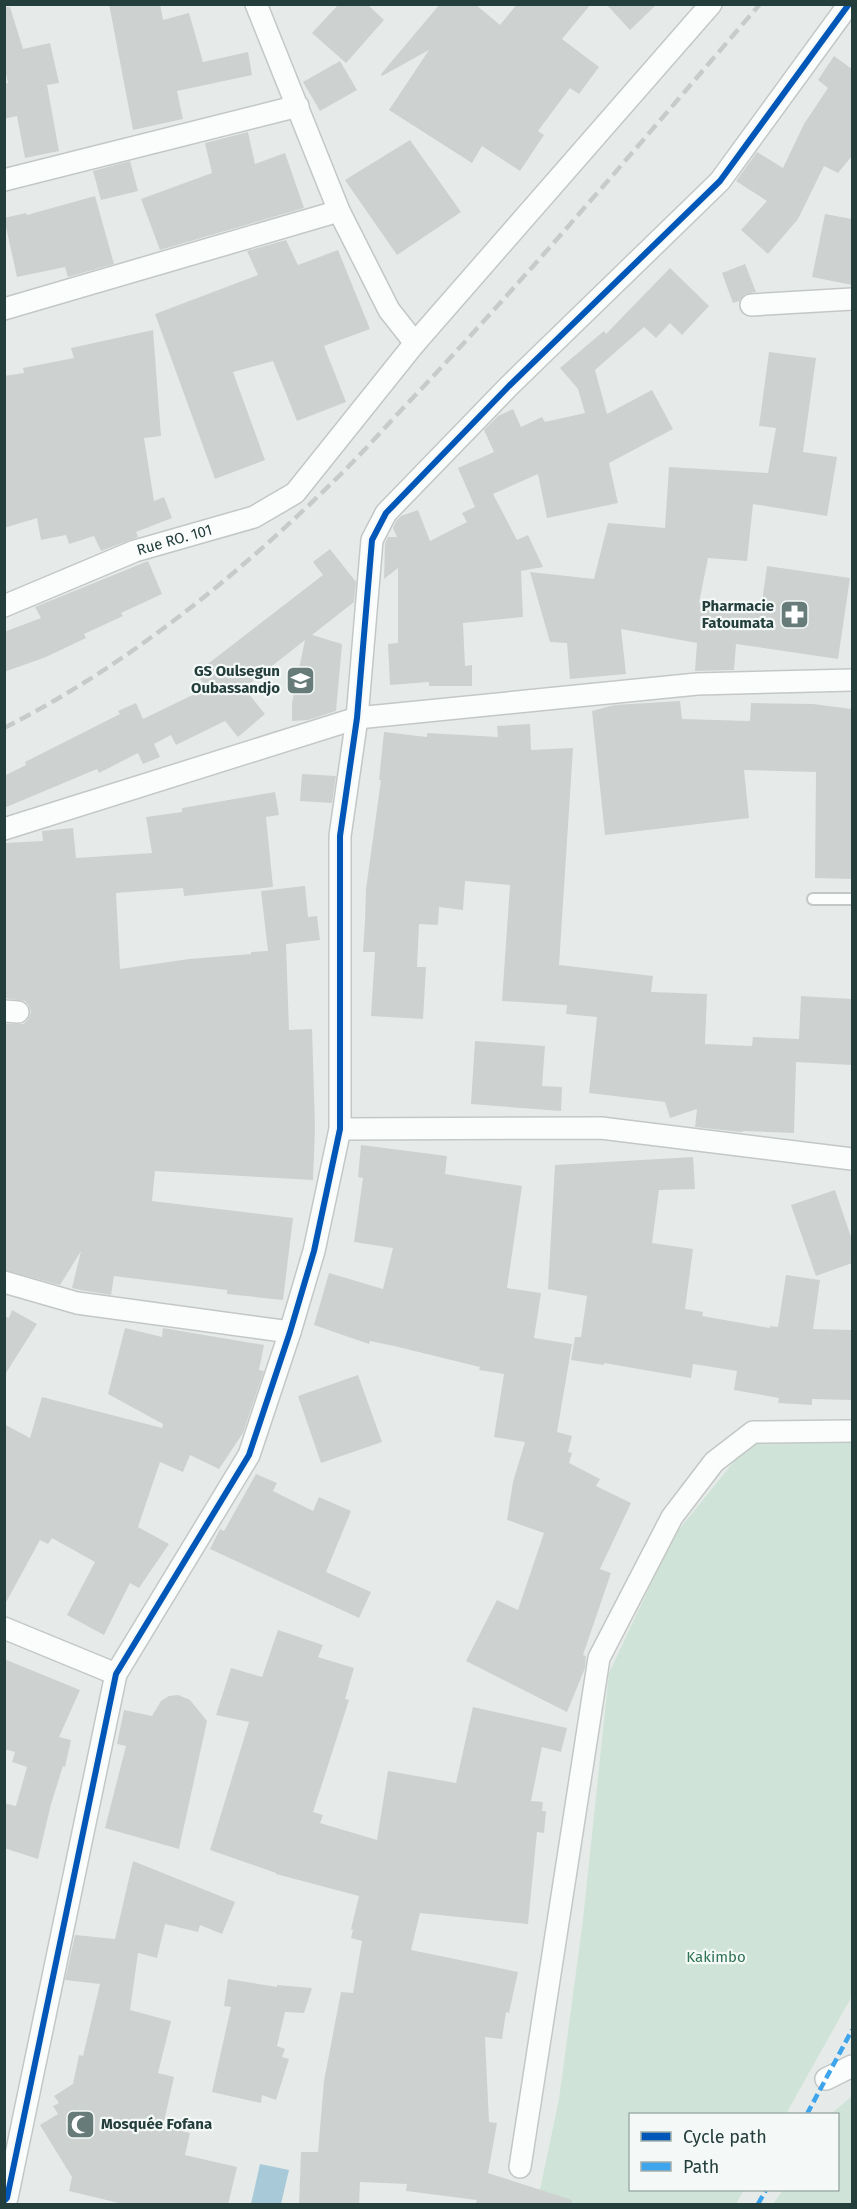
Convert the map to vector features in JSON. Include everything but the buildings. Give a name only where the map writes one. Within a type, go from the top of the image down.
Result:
[{"type":"street","points":[[256,4],[339,211],[389,310],[415,343]]},
{"type":"street","name":"Rue RO. 101","points":[[4,606],[135,551],[254,518],[295,493],[415,343],[711,4]]},
{"type":"street","points":[[4,2201],[7,2198],[116,1674],[249,1455],[314,1251],[340,1129],[340,837],[357,718],[372,540],[386,513],[508,386],[720,181],[849,4]]},
{"type":"street","points":[[4,180],[298,106]]},
{"type":"street","points":[[4,309],[339,211]]},
{"type":"street","points":[[752,304],[852,300]]},
{"type":"street","points":[[4,829],[357,718],[697,684],[852,680]]},
{"type":"street","points":[[340,1129],[601,1128],[852,1160]]},
{"type":"street","points":[[4,1282],[77,1303],[290,1332]]},
{"type":"street","points":[[520,2167],[599,1658],[672,1517],[714,1462],[753,1432],[852,1431]]},
{"type":"street","points":[[4,1628],[116,1674]]},
{"type":"street","points":[[825,2079],[852,2066]]},
{"type":"lane","points":[[813,899],[852,899]]},
{"type":"green space","name":"Kakimbo","points":[[852,1440],[852,1996],[787,2113],[629,2113],[629,2191],[743,2191],[736,2204],[537,2204],[559,2099],[583,1920],[609,1673],[673,1537],[748,1444]]},
{"type":"green space","points":[[852,2096],[852,2204],[773,2204],[782,2191],[839,2191],[839,2113],[832,2113]]},
{"type":"water","points":[[260,2164],[289,2170],[281,2204],[251,2204]]},
{"type":"railway","points":[[4,728],[51,703],[140,646],[224,581],[303,511],[362,453],[510,292],[760,4]]},
{"type":"marked path","points":[[808,2113],[852,2030]]},
{"type":"marked path","points":[[758,2204],[765,2191]]},
{"type":"cycle path","points":[[4,2201],[7,2198],[116,1674],[249,1455],[314,1251],[340,1129],[340,836],[357,718],[372,540],[386,513],[509,386],[720,181],[849,4]]},
{"type":"place","name":"Pharmacie Fatoumata","points":[[795,615]]},
{"type":"place","name":"GS Oulsegun Oubassandjo","points":[[301,680]]},
{"type":"place","name":"Mosquée Fofana","points":[[80,2124]]}]
